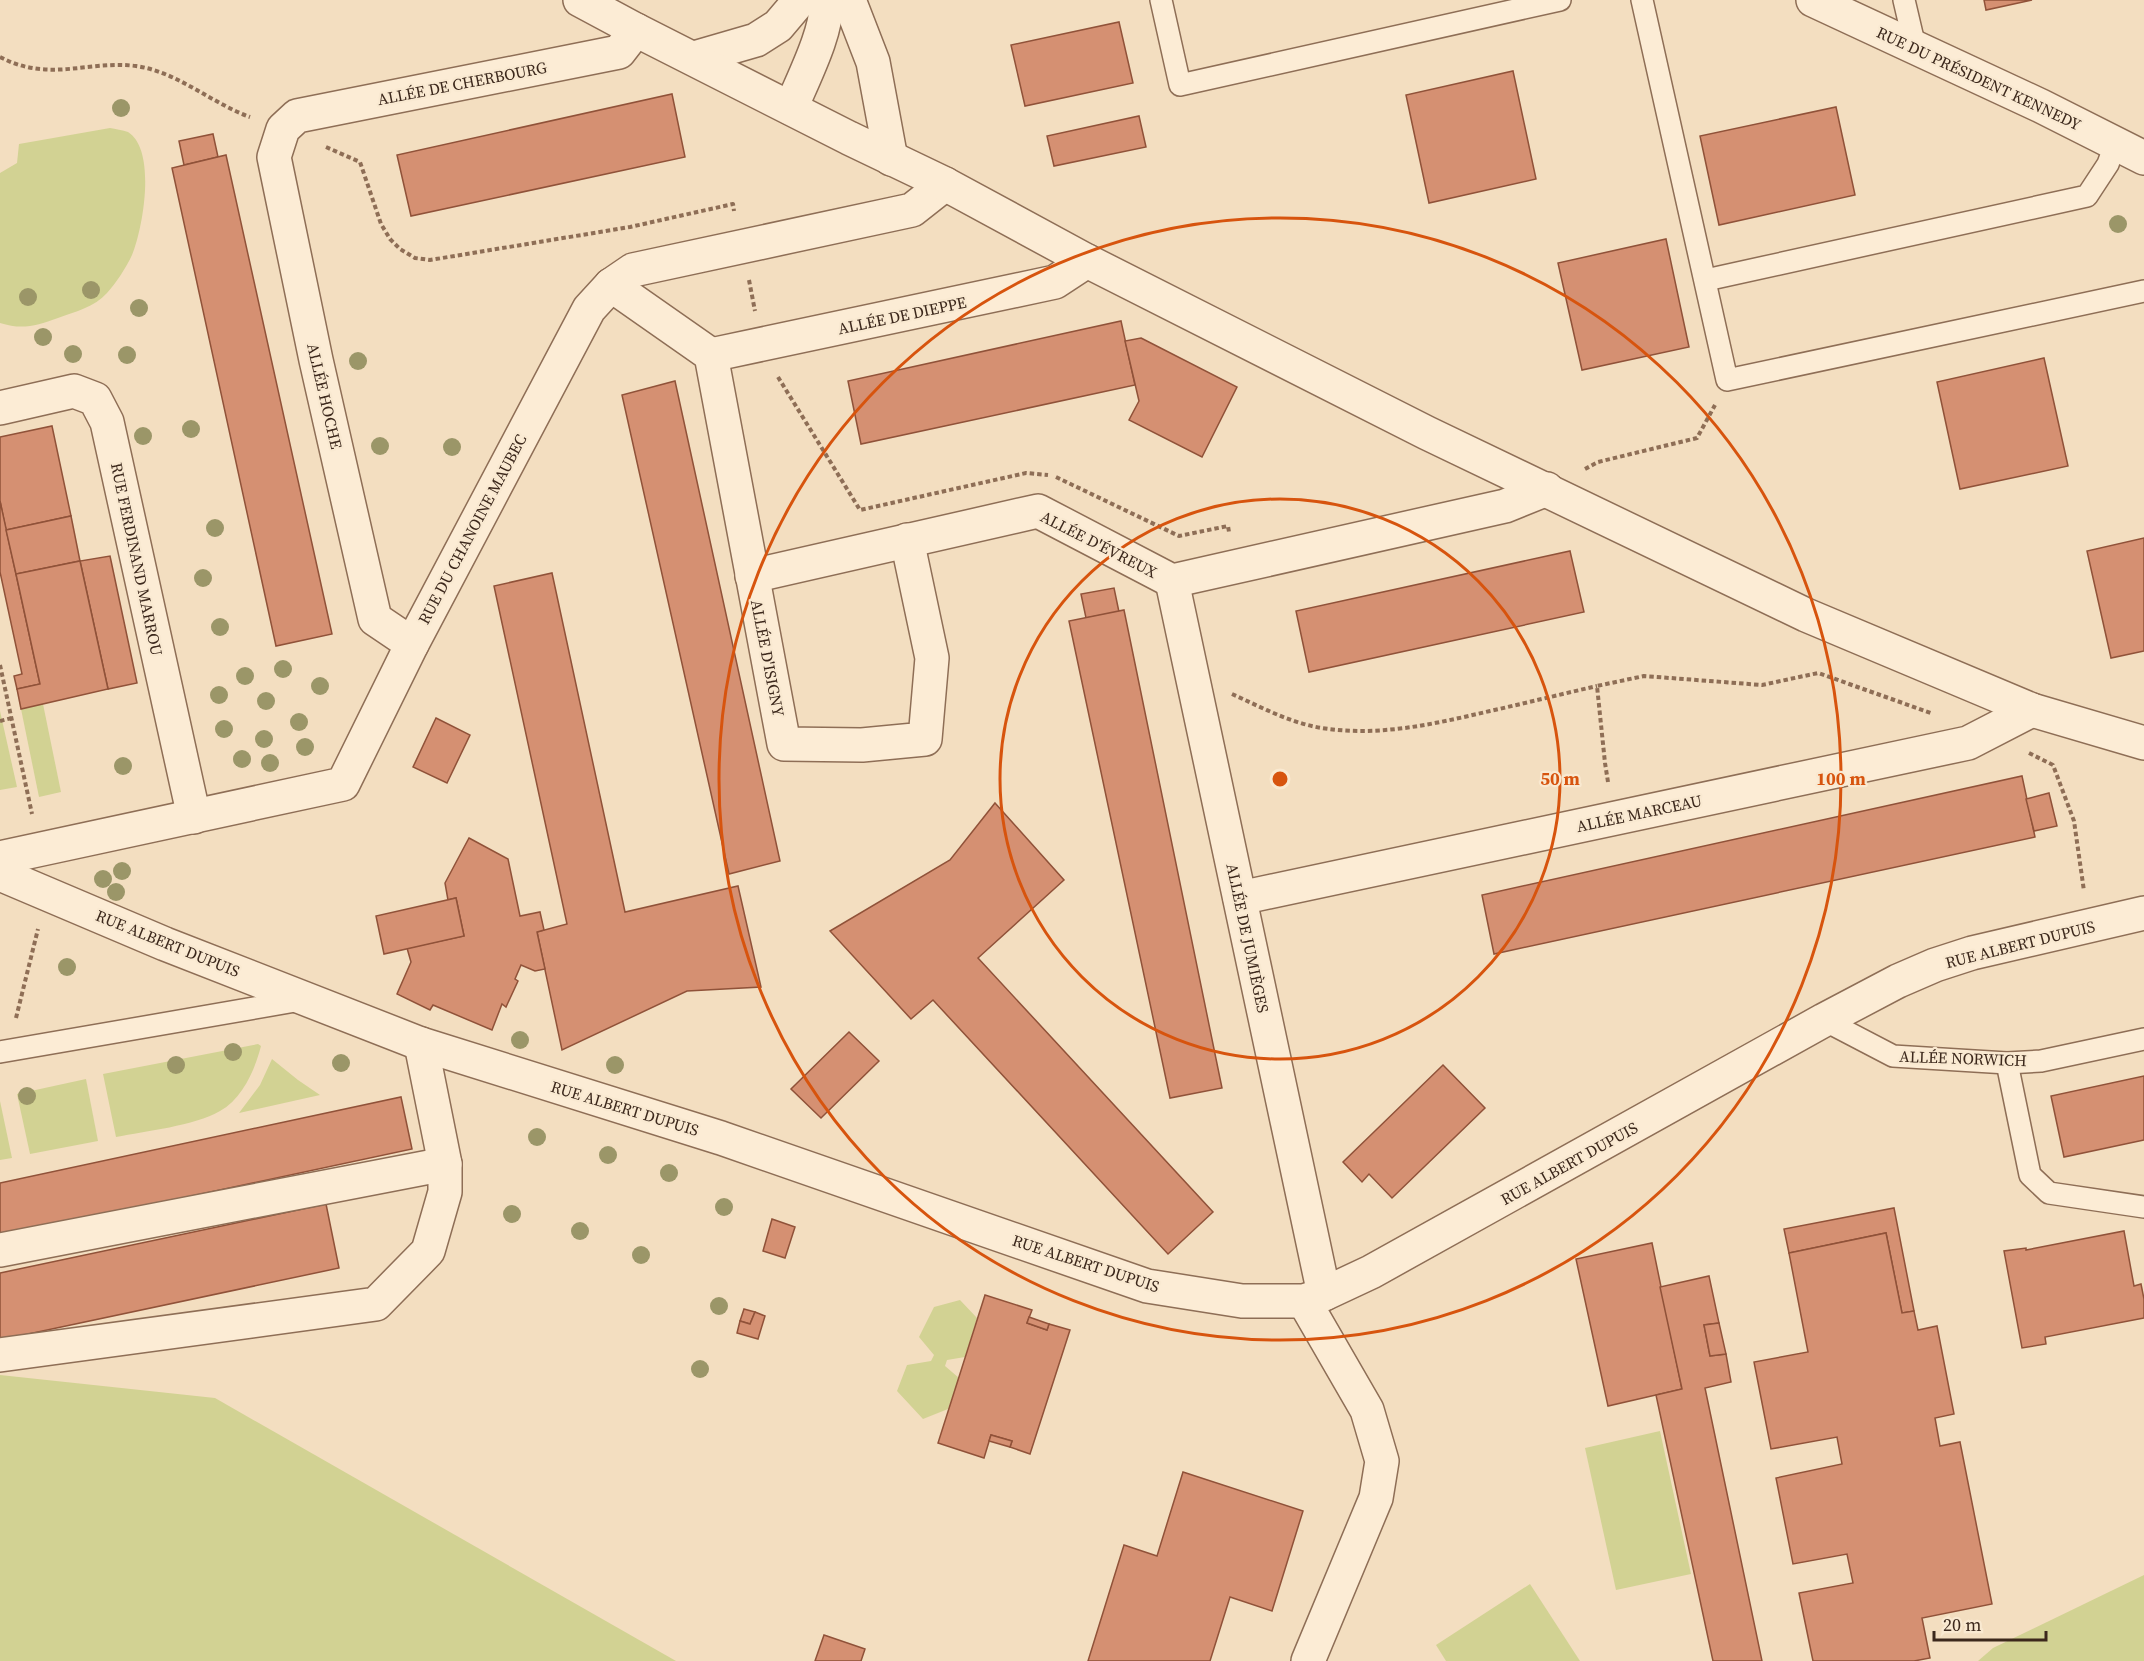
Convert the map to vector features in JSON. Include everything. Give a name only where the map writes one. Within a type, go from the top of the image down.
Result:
[{"type":"street","points":[[580,0],[891,159],[945,184],[1087,261],[1427,433],[1806,615],[2032,710],[2144,743]]},
{"type":"street","points":[[694,58],[756,40],[778,26],[800,0]]},
{"type":"street","points":[[791,108],[818,42],[827,12],[826,0]]},
{"type":"street","points":[[849,0],[873,62],[891,159]]},
{"type":"street","name":"RUE DU PRÉSIDENT KENNEDY","points":[[1813,0],[2041,106],[2144,158]]},
{"type":"street","name":"ALLÉE DE CHERBOURG","points":[[283,129],[297,116],[619,52],[636,30]]},
{"type":"street","name":"ALLÉE HOCHE","points":[[283,129],[274,157],[316,360],[375,619],[412,644]]},
{"type":"street","name":"RUE DU CHANOINE MAUBEC","points":[[0,858],[343,783],[412,644],[589,309],[611,285],[633,270],[912,210],[945,184]]},
{"type":"street","name":"ALLÉE DE DIEPPE","points":[[711,355],[1055,282],[1087,261]]},
{"type":"street","points":[[611,285],[711,355]]},
{"type":"street","name":"ALLÉE D'ISIGNY","points":[[711,355],[784,744],[862,745],[925,739],[932,658],[907,540]]},
{"type":"street","name":"RUE FERDINAND MARROU","points":[[0,408],[74,391],[95,399],[107,422],[194,817]]},
{"type":"street","name":"ALLÉE D'ÉVREUX","points":[[752,576],[1038,511],[1172,581],[1505,506],[1547,489]]},
{"type":"street","name":"ALLÉE DE JUMIÈGES","points":[[1172,581],[1240,898],[1314,1297],[1367,1410],[1382,1461],[1376,1498],[1308,1661]]},
{"type":"street","name":"ALLÉE MARCEAU","points":[[1240,898],[1968,743],[2032,710]]},
{"type":"street","name":"RUE ALBERT DUPUIS","points":[[0,874],[165,944],[421,1044],[721,1138],[1147,1286],[1242,1301],[1314,1297],[1380,1268],[1824,1020],[1898,981],[1935,965],[1972,953],[2144,913]]},
{"type":"street","points":[[0,1355],[376,1304],[429,1251],[445,1192],[445,1164],[421,1044]]},
{"type":"street","points":[[0,1250],[445,1164]]},
{"type":"lane","points":[[1161,0],[1180,85],[1560,0]]},
{"type":"lane","points":[[1642,0],[1727,380],[2144,291]]},
{"type":"lane","points":[[1904,0],[1915,47]]},
{"type":"lane","points":[[1706,280],[2087,196],[2108,164],[2115,145]]},
{"type":"lane","points":[[4,1051],[308,999]]},
{"type":"lane","name":"ALLÉE NORWICH","points":[[1824,1020],[1893,1056],[2007,1064],[2042,1061],[2144,1039]]},
{"type":"lane","points":[[2007,1064],[2030,1175],[2049,1193],[2144,1207]]},
{"type":"path","points":[[0,57],[13,64],[63,70],[137,66],[165,74],[244,115],[283,129]]},
{"type":"path","points":[[1547,489],[1598,462],[1697,438],[1727,380]]},
{"type":"path","points":[[0,665],[40,849]]},
{"type":"path","points":[[1192,677],[1272,713],[1320,728],[1365,732],[1412,728],[1597,686]]},
{"type":"path","points":[[0,721],[12,718]]},
{"type":"path","points":[[4,1051],[46,894]]},
{"type":"green space","points":[[110,128],[128,132],[137,141],[145,172],[140,227],[127,265],[102,298],[84,308],[36,325],[15,326],[0,323],[0,173],[17,163],[19,144]]},
{"type":"green space","points":[[43,704],[61,792],[39,797],[21,709]]},
{"type":"green space","points":[[0,711],[17,787],[0,790]]},
{"type":"green space","points":[[258,1044],[261,1046],[247,1082],[235,1099],[220,1111],[197,1121],[116,1137],[103,1074]]},
{"type":"green space","points":[[272,1059],[320,1095],[239,1113],[260,1085]]},
{"type":"green space","points":[[86,1079],[98,1141],[30,1154],[17,1094]]},
{"type":"green space","points":[[0,1101],[12,1158],[0,1160]]},
{"type":"green space","points":[[960,1300],[977,1318],[965,1357],[947,1360],[945,1366],[959,1378],[948,1409],[923,1419],[897,1391],[907,1365],[931,1361],[934,1355],[919,1337],[934,1307]]},
{"type":"green space","points":[[0,1375],[215,1398],[676,1661],[0,1661]]},
{"type":"green space","points":[[1660,1431],[1691,1574],[1616,1590],[1585,1448]]},
{"type":"green space","points":[[2144,1575],[2144,1661],[1978,1661],[1993,1648]]},
{"type":"green space","points":[[1530,1584],[1580,1661],[1446,1661],[1436,1645]]},
{"type":"building","points":[[1984,0],[2032,0],[1986,10]]},
{"type":"building","points":[[1119,22],[1133,83],[1025,106],[1011,45]]},
{"type":"building","points":[[1513,71],[1536,179],[1429,203],[1406,95]]},
{"type":"building","points":[[672,94],[685,157],[411,216],[397,155]]},
{"type":"building","points":[[1836,107],[1855,195],[1719,225],[1700,136]]},
{"type":"building","points":[[1139,116],[1146,147],[1054,166],[1047,136]]},
{"type":"building","points":[[213,134],[218,157],[184,165],[179,141]]},
{"type":"building","points":[[226,155],[332,634],[276,646],[172,168]]},
{"type":"building","points":[[1666,239],[1689,347],[1582,370],[1558,263]]},
{"type":"building","points":[[1121,321],[1135,385],[861,444],[848,381]]},
{"type":"building","points":[[1141,338],[1237,387],[1202,457],[1129,420],[1139,401],[1125,341]]},
{"type":"building","points":[[2044,358],[2068,466],[1960,489],[1937,382]]},
{"type":"building","points":[[675,381],[780,861],[729,874],[622,395]]},
{"type":"building","points":[[52,426],[71,516],[6,530],[0,501],[0,437]]},
{"type":"building","points":[[0,501],[40,684],[17,689],[14,676],[22,674],[0,572]]},
{"type":"building","points":[[71,516],[80,561],[16,574],[6,530]]},
{"type":"building","points":[[2144,538],[2144,651],[2111,658],[2087,551]]},
{"type":"building","points":[[1570,551],[1584,612],[1309,672],[1296,611]]},
{"type":"building","points":[[110,556],[137,683],[108,689],[80,561]]},
{"type":"building","points":[[80,561],[108,689],[21,709],[17,689],[40,684],[16,574]]},
{"type":"building","points":[[552,573],[625,912],[738,886],[761,987],[687,991],[562,1050],[537,932],[567,924],[494,586]]},
{"type":"building","points":[[1114,588],[1119,612],[1086,618],[1081,594]]},
{"type":"building","points":[[1124,610],[1222,1088],[1170,1098],[1069,621]]},
{"type":"building","points":[[436,718],[470,735],[447,783],[413,767]]},
{"type":"building","points":[[2022,776],[2035,837],[1494,954],[1482,895]]},
{"type":"building","points":[[2049,793],[2057,826],[2034,831],[2026,799]]},
{"type":"building","points":[[995,803],[1064,880],[978,958],[1213,1212],[1168,1254],[933,1000],[911,1019],[830,931],[950,860]]},
{"type":"building","points":[[469,838],[508,859],[520,916],[540,912],[544,930],[537,932],[545,969],[535,971],[521,965],[515,979],[518,981],[506,1007],[502,1004],[492,1030],[433,1005],[430,1010],[397,994],[411,962],[407,948],[464,936],[456,898],[448,900],[445,883]]},
{"type":"building","points":[[456,898],[464,936],[384,954],[376,916]]},
{"type":"building","points":[[849,1032],[879,1061],[821,1118],[791,1089]]},
{"type":"building","points":[[1443,1065],[1485,1108],[1392,1198],[1369,1174],[1362,1182],[1343,1162]]},
{"type":"building","points":[[2144,1076],[2144,1140],[2064,1157],[2051,1096]]},
{"type":"building","points":[[401,1097],[412,1149],[0,1237],[0,1183]]},
{"type":"building","points":[[326,1204],[339,1268],[0,1340],[0,1273]]},
{"type":"building","points":[[1894,1208],[1914,1311],[1902,1313],[1886,1233],[1789,1253],[1784,1229]]},
{"type":"building","points":[[772,1219],[795,1227],[785,1258],[763,1251]]},
{"type":"building","points":[[2124,1231],[2134,1286],[2141,1284],[2144,1318],[2045,1337],[2046,1344],[2022,1348],[2004,1251],[2026,1248],[2026,1250]]},
{"type":"building","points":[[1886,1233],[1902,1313],[1914,1311],[1918,1330],[1937,1326],[1954,1414],[1935,1418],[1940,1446],[1960,1442],[1992,1604],[1922,1618],[1930,1658],[1914,1661],[1813,1661],[1799,1593],[1853,1583],[1847,1554],[1793,1564],[1776,1478],[1842,1464],[1837,1437],[1771,1449],[1754,1362],[1808,1352],[1789,1253]]},
{"type":"building","points":[[1652,1243],[1682,1389],[1608,1406],[1576,1259]]},
{"type":"building","points":[[1709,1276],[1719,1323],[1704,1325],[1710,1356],[1726,1354],[1731,1382],[1705,1388],[1762,1661],[1713,1661],[1656,1395],[1682,1389],[1660,1287]]},
{"type":"building","points":[[985,1295],[1032,1310],[1027,1323],[1047,1330],[1049,1324],[1070,1330],[1030,1454],[1010,1447],[1012,1441],[991,1435],[984,1458],[938,1443]]},
{"type":"building","points":[[744,1309],[755,1312],[750,1324],[740,1321]]},
{"type":"building","points":[[755,1312],[765,1316],[758,1339],[737,1333],[740,1321],[750,1324]]},
{"type":"building","points":[[1029,1317],[1049,1324],[1047,1330],[1027,1323]]},
{"type":"building","points":[[1719,1323],[1726,1354],[1710,1356],[1704,1325]]},
{"type":"building","points":[[991,1435],[1012,1441],[1010,1447],[989,1441]]},
{"type":"building","points":[[1183,1472],[1303,1511],[1272,1611],[1230,1597],[1210,1661],[1088,1661],[1124,1545],[1157,1556]]},
{"type":"building","points":[[824,1635],[865,1649],[861,1661],[815,1661]]}]
